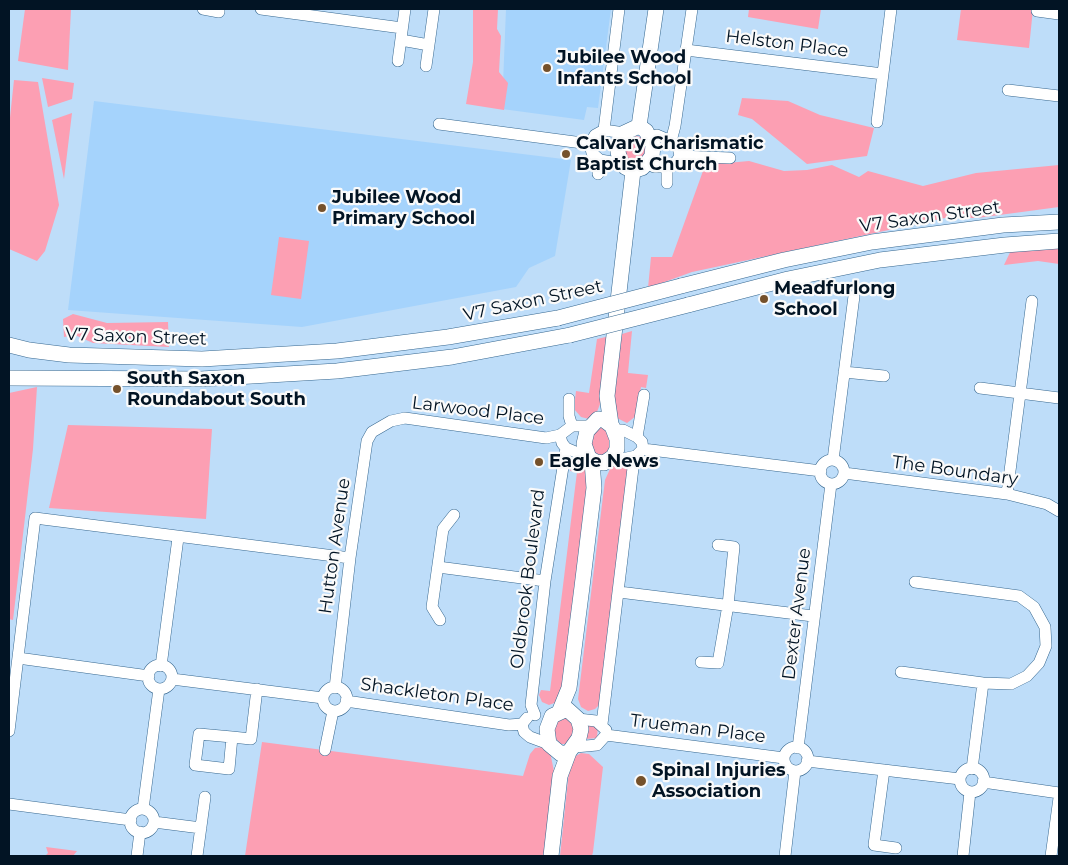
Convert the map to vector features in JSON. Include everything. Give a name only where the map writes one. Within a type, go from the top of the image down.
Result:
[{"type":"street","points":[[203,9],[219,12],[219,9]]},
{"type":"street","points":[[261,9],[401,34],[429,45]]},
{"type":"street","points":[[398,61],[405,9]]},
{"type":"street","points":[[426,66],[434,9]]},
{"type":"street","points":[[604,130],[619,9]]},
{"type":"street","points":[[639,126],[656,9]]},
{"type":"street","points":[[671,141],[675,126],[692,9]]},
{"type":"street","points":[[876,122],[891,9]]},
{"type":"street","points":[[1036,11],[1059,14]]},
{"type":"street","name":"Helston Place","points":[[686,50],[883,74]]},
{"type":"street","points":[[1008,90],[1059,96]]},
{"type":"street","points":[[439,124],[590,144]]},
{"type":"street","points":[[639,126],[651,138],[652,150],[647,163],[642,168],[633,171],[625,167],[620,160],[618,152],[619,142],[624,134],[639,126]]},
{"type":"street","points":[[620,160],[612,162],[600,160],[592,153],[590,144],[595,135],[604,130],[624,134]]},
{"type":"street","points":[[647,163],[654,167],[667,167],[676,162],[680,156],[678,147],[671,141],[657,135],[651,138]]},
{"type":"street","points":[[680,156],[730,158]]},
{"type":"street","points":[[598,174],[600,160]]},
{"type":"street","points":[[667,167],[667,183]]},
{"type":"street","points":[[599,459],[617,449],[603,425],[621,289],[633,171]]},
{"type":"street","name":"V7 Saxon Street","points":[[9,344],[29,350],[69,355],[202,359],[337,351],[448,337],[558,318],[784,260],[872,242],[948,231],[1059,222]]},
{"type":"street","name":"V7 Saxon Street","points":[[9,378],[201,378],[337,371],[452,357],[570,335],[788,279],[880,260],[996,246],[1059,241]]},
{"type":"street","points":[[833,460],[854,296]]},
{"type":"street","points":[[1007,494],[1032,301]]},
{"type":"street","points":[[844,372],[884,376]]},
{"type":"street","points":[[980,388],[1059,398]]},
{"type":"street","points":[[643,449],[638,437],[644,395]]},
{"type":"street","points":[[569,399],[569,416],[572,426],[603,425],[623,430],[638,437]]},
{"type":"street","name":"Larwood Place","points":[[391,420],[405,418],[546,438],[560,435],[572,426]]},
{"type":"street","name":"Hutton Avenue","points":[[336,688],[350,558],[367,441],[372,432],[391,420]]},
{"type":"street","points":[[560,776],[546,729],[566,715],[599,459],[585,436],[603,425]]},
{"type":"street","name":"Larwood Place","points":[[560,435],[566,448]]},
{"type":"street","points":[[566,448],[578,454],[599,459],[629,458],[636,456],[643,449]]},
{"type":"street","name":"Oldbrook Boulevard","points":[[535,715],[531,705],[545,582],[563,453],[566,448]]},
{"type":"street","points":[[643,449],[821,471]]},
{"type":"street","points":[[535,715],[529,716],[522,724],[524,732],[530,738],[551,747],[561,754],[597,745],[604,730],[633,468],[629,458]]},
{"type":"street","points":[[833,460],[840,463],[844,474],[839,481],[831,484],[822,478],[821,471],[824,464],[833,460]]},
{"type":"street","name":"The Boundary","points":[[844,474],[1007,494],[1047,504],[1059,511]]},
{"type":"street","name":"Dexter Avenue","points":[[798,748],[831,484]]},
{"type":"street","points":[[440,620],[432,607],[443,529],[454,516]]},
{"type":"street","points":[[9,731],[35,518],[178,538],[350,558]]},
{"type":"street","points":[[161,666],[178,538]]},
{"type":"street","points":[[701,662],[718,663],[728,605],[734,547],[718,545]]},
{"type":"street","points":[[438,567],[545,582]]},
{"type":"street","points":[[902,672],[983,683],[1011,684],[1027,676],[1039,663],[1046,646],[1046,627],[1034,607],[1019,596],[915,582]]},
{"type":"street","points":[[619,592],[814,616]]},
{"type":"street","points":[[18,658],[149,676]]},
{"type":"street","points":[[161,666],[169,670],[172,679],[167,687],[159,689],[151,684],[149,676],[153,668],[161,666]]},
{"type":"street","points":[[172,679],[323,698]]},
{"type":"street","points":[[972,768],[983,683]]},
{"type":"street","points":[[336,688],[344,692],[346,701],[342,708],[333,711],[325,706],[323,698],[327,690],[336,688]]},
{"type":"street","points":[[143,809],[159,689]]},
{"type":"street","points":[[232,737],[250,739],[257,690]]},
{"type":"street","name":"Shackleton Place","points":[[346,701],[509,724],[522,724]]},
{"type":"street","points":[[325,750],[333,711]]},
{"type":"street","name":"Trueman Place","points":[[535,715],[566,715],[596,721],[604,730],[784,758]]},
{"type":"street","points":[[551,856],[560,776],[580,738],[580,729],[566,715]]},
{"type":"street","points":[[798,748],[805,752],[807,760],[805,767],[795,771],[788,768],[784,758],[791,749],[798,748]]},
{"type":"street","points":[[807,760],[960,779]]},
{"type":"street","points":[[972,768],[981,773],[983,782],[979,789],[970,792],[962,787],[960,779],[964,771],[972,768]]},
{"type":"street","points":[[884,770],[874,845],[896,848]]},
{"type":"street","points":[[785,856],[795,771]]},
{"type":"street","points":[[983,782],[1059,793]]},
{"type":"street","points":[[963,856],[970,792]]},
{"type":"street","points":[[197,856],[205,797]]},
{"type":"street","points":[[1050,856],[1059,798]]},
{"type":"street","points":[[9,804],[131,820]]},
{"type":"street","points":[[143,809],[135,812],[131,820],[132,827],[140,832],[150,829],[154,822]]},
{"type":"street","points":[[143,809],[151,814],[154,822]]},
{"type":"street","points":[[154,822],[201,828]]},
{"type":"street","points":[[137,856],[140,832]]},
{"type":"shaded area","points":[[25,9],[71,9],[68,70],[18,61]]},
{"type":"shaded area","points":[[473,9],[498,9],[497,29],[501,36],[499,72],[508,83],[504,110],[466,104],[473,62]]},
{"type":"shaded area","points":[[506,9],[611,9],[598,108],[587,107],[584,120],[502,109]]},
{"type":"shaded area","points":[[749,9],[821,9],[818,29],[748,17]]},
{"type":"shaded area","points":[[961,9],[1033,9],[1029,48],[957,40]]},
{"type":"shaded area","points":[[42,78],[74,83],[72,99],[48,107]]},
{"type":"shaded area","points":[[14,80],[38,82],[59,205],[45,251],[37,261],[9,249],[9,127]]},
{"type":"shaded area","points":[[742,98],[788,101],[820,115],[874,128],[867,156],[807,164],[752,119],[738,115]]},
{"type":"shaded area","name":"Jubilee Wood Primary School","points":[[94,101],[571,160],[555,256],[529,268],[516,287],[302,327],[68,310]]},
{"type":"shaded area","points":[[72,113],[64,179],[52,120]]},
{"type":"shaded area","points":[[635,136],[644,139],[647,148],[644,157],[635,160],[626,157],[623,148],[626,139]]},
{"type":"shaded area","points":[[700,160],[727,163],[749,161],[784,171],[807,170],[832,165],[859,177],[868,171],[923,186],[976,173],[1059,165],[1059,207],[977,218],[945,218],[692,272],[648,288],[651,257],[672,257],[703,171],[694,165]]},
{"type":"shaded area","points":[[279,237],[309,241],[301,299],[271,295]]},
{"type":"shaded area","points":[[1059,241],[1059,264],[1038,261],[1004,265],[1014,244]]},
{"type":"shaded area","points":[[73,314],[107,323],[168,322],[169,347],[93,343],[75,335],[64,337],[63,319]]},
{"type":"shaded area","points":[[632,331],[628,373],[648,375],[646,388],[641,387],[636,416],[627,423],[617,418],[613,406],[622,334]]},
{"type":"shaded area","points":[[610,336],[600,404],[597,412],[589,419],[581,417],[574,409],[576,391],[589,393],[597,339]]},
{"type":"shaded area","points":[[37,387],[33,449],[13,620],[9,619],[9,393]]},
{"type":"shaded area","points":[[68,425],[212,429],[206,519],[49,508]]},
{"type":"shaded area","points":[[604,426],[613,443],[603,458],[591,451],[591,436],[596,429]]},
{"type":"shaded area","points":[[583,460],[590,465],[564,688],[557,702],[549,705],[542,702],[539,695],[541,690],[550,691],[577,472],[570,471],[574,462]]},
{"type":"shaded area","points":[[615,465],[624,465],[628,468],[601,703],[595,709],[588,711],[581,707],[578,699],[605,480],[610,469]]},
{"type":"shaded area","points":[[559,712],[578,724],[569,744],[561,744],[553,736],[552,724]]},
{"type":"shaded area","points":[[588,722],[598,725],[597,738],[586,739]]},
{"type":"shaded area","points":[[262,742],[523,776],[530,754],[535,748],[543,747],[550,752],[555,776],[545,856],[245,856]]},
{"type":"shaded area","points":[[581,753],[589,754],[603,767],[593,852],[592,856],[560,856],[569,770],[574,757]]},
{"type":"shaded area","points":[[46,847],[77,851],[73,856],[45,856],[48,853]]},
{"type":"place","name":"Jubilee Wood Infants School","points":[[547,68]]},
{"type":"place","name":"Calvary Charismatic Baptist Church","points":[[566,154]]},
{"type":"place","name":"Jubilee Wood Primary School","points":[[322,208]]},
{"type":"place","name":"Meadfurlong School","points":[[764,299]]},
{"type":"place","name":"South Saxon Roundabout South","points":[[117,389]]},
{"type":"place","name":"Eagle News","points":[[539,462]]},
{"type":"place","name":"Spinal Injuries Association","points":[[641,781]]}]
